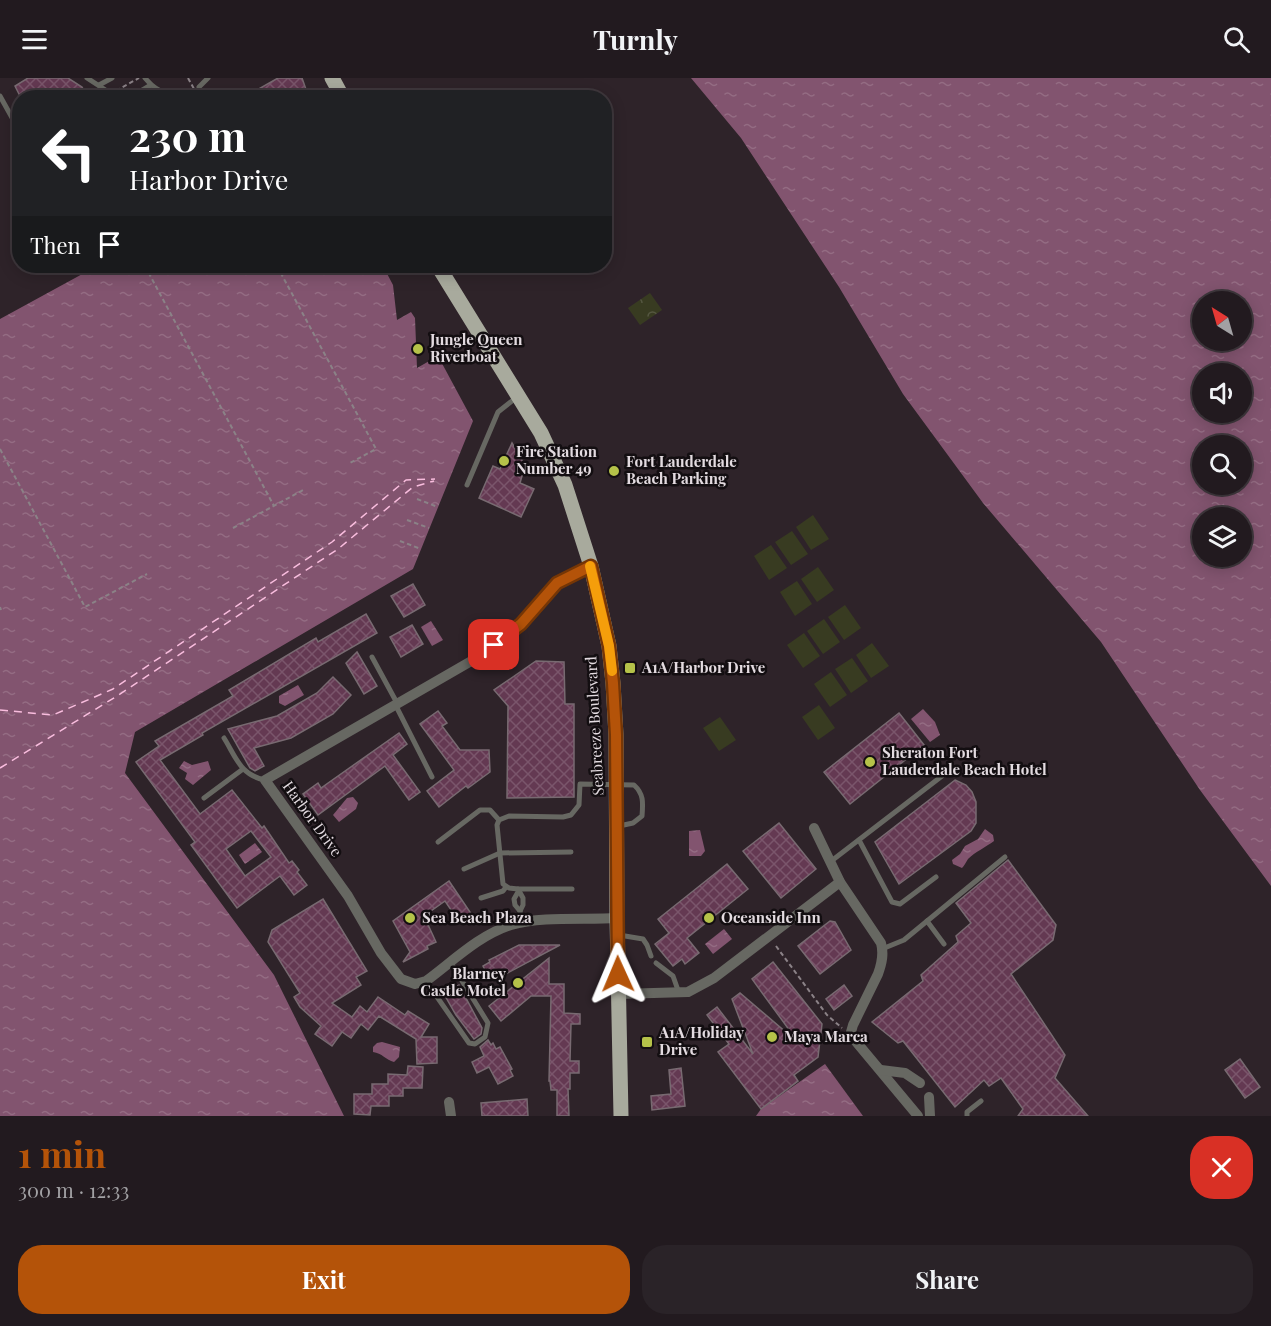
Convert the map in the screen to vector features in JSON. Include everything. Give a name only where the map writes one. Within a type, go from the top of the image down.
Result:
[{"type":"main road","name":"Seabreeze Boulevard","points":[[442,273],[541,434],[565,485],[591,566],[609,646],[616,735],[621,1116]]},
{"type":"street","name":"Harbor Drive","points":[[426,981],[415,984],[401,979],[381,953],[348,896],[265,780],[480,656],[521,624],[557,583],[591,566]]},
{"type":"street","points":[[814,828],[840,882],[881,943],[881,966],[853,1025],[851,1032],[853,1038],[918,1116]]},
{"type":"street","points":[[619,994],[688,992],[714,978],[840,882]]},
{"type":"street","points":[[426,981],[484,938],[510,926],[540,921],[617,918]]},
{"type":"street","points":[[881,1070],[905,1073],[920,1083]]},
{"type":"street","points":[[929,1097],[930,1116]]},
{"type":"street","points":[[449,1102],[451,1116]]},
{"type":"lane","points":[[87,78],[104,90]]},
{"type":"lane","points":[[99,85],[112,78]]},
{"type":"lane","points":[[146,78],[151,86],[157,90]]},
{"type":"lane","points":[[199,87],[208,78]]},
{"type":"lane","points":[[144,90],[151,86]]},
{"type":"lane","points":[[0,96],[12,118]]},
{"type":"lane","points":[[467,485],[498,412],[518,396]]},
{"type":"lane","points":[[372,657],[432,777]]},
{"type":"lane","points":[[224,738],[243,769],[252,778],[265,780]]},
{"type":"lane","points":[[204,798],[243,769]]},
{"type":"lane","points":[[830,862],[942,776]]},
{"type":"lane","points":[[572,889],[518,890],[506,887],[503,884],[497,825],[499,820],[509,816],[563,817],[571,815],[579,805],[577,784],[634,785],[639,789],[643,799],[642,816],[633,823],[617,826]]},
{"type":"lane","points":[[438,842],[480,810],[490,810],[499,820]]},
{"type":"lane","points":[[859,840],[892,902],[900,904],[936,877]]},
{"type":"lane","points":[[464,868],[500,853],[572,852]]},
{"type":"lane","points":[[882,949],[904,940],[1005,857]]},
{"type":"lane","points":[[481,898],[503,891],[506,887]]},
{"type":"lane","points":[[518,890],[514,899],[520,911],[521,924]]},
{"type":"lane","points":[[927,921],[944,944]]},
{"type":"lane","points":[[618,934],[643,939],[651,956]]},
{"type":"lane","points":[[426,981],[469,1043],[475,1044],[485,1037],[488,1023],[451,963]]},
{"type":"lane","points":[[656,963],[673,976],[679,993]]},
{"type":"lane","points":[[967,1116],[967,1112],[981,1101]]},
{"type":"path","points":[[117,90],[139,78]]},
{"type":"path","points":[[149,273],[274,506]]},
{"type":"path","points":[[281,273],[376,449],[350,463]]},
{"type":"path","points":[[0,449],[86,607],[147,574]]},
{"type":"path","points":[[233,528],[305,489]]},
{"type":"path","points":[[417,499],[438,507]]},
{"type":"path","points":[[407,520],[429,528]]},
{"type":"path","points":[[400,541],[421,549]]},
{"type":"path","points":[[769,937],[827,1015],[853,1038]]},
{"type":"green space","points":[[650,293],[662,310],[640,325],[628,308]]},
{"type":"green space","points":[[813,515],[829,539],[811,550],[796,527]]},
{"type":"green space","points":[[792,531],[808,554],[791,565],[775,542]]},
{"type":"green space","points":[[771,545],[787,568],[769,580],[754,556]]},
{"type":"green space","points":[[818,567],[834,590],[817,602],[801,579]]},
{"type":"green space","points":[[797,581],[812,604],[795,616],[780,592]]},
{"type":"green space","points":[[845,605],[861,628],[844,640],[828,617]]},
{"type":"green space","points":[[824,619],[840,642],[823,654],[807,631]]},
{"type":"green space","points":[[804,633],[820,656],[803,668],[787,645]]},
{"type":"green space","points":[[872,643],[889,666],[871,678],[856,655]]},
{"type":"green space","points":[[852,658],[868,681],[851,693],[835,669]]},
{"type":"green space","points":[[831,672],[847,695],[830,707],[814,684]]},
{"type":"green space","points":[[819,705],[835,728],[818,740],[802,717]]},
{"type":"green space","points":[[720,717],[736,740],[719,751],[703,728]]},
{"type":"water","points":[[691,78],[1271,78],[1271,886],[1200,790],[1101,642],[983,503],[903,394],[839,287],[741,138]]},
{"type":"water","points":[[84,273],[387,273],[393,285],[397,320],[411,312],[415,318],[417,368],[438,356],[473,421],[413,569],[135,732],[125,773],[274,975],[344,1116],[0,1116],[0,319]]},
{"type":"water","points":[[431,621],[443,640],[432,646],[421,627]]},
{"type":"water","points":[[298,685],[304,695],[285,706],[279,703],[279,696]]},
{"type":"water","points":[[923,709],[935,722],[940,735],[930,742],[911,719]]},
{"type":"water","points":[[184,761],[192,765],[208,761],[211,770],[193,785],[185,779],[187,773],[179,768]]},
{"type":"water","points":[[353,797],[358,803],[356,809],[339,822],[333,815],[347,798]]},
{"type":"water","points":[[985,829],[993,835],[994,841],[971,856],[962,868],[953,864],[952,860],[965,846],[978,839]]},
{"type":"water","points":[[700,830],[705,851],[701,856],[689,856],[689,831]]},
{"type":"water","points":[[255,843],[262,852],[245,864],[239,855]]},
{"type":"water","points":[[724,929],[732,939],[713,954],[705,944]]},
{"type":"water","points":[[382,1042],[400,1047],[399,1057],[394,1062],[373,1052],[373,1047]]},
{"type":"water","points":[[825,1064],[863,1116],[756,1116],[761,1109]]},
{"type":"building","points":[[28,78],[68,78],[84,90],[17,90],[15,86]]},
{"type":"building","points":[[278,78],[302,78],[306,90],[257,90]]},
{"type":"building","points":[[512,443],[523,462],[524,469],[520,483],[534,489],[521,517],[479,498],[493,466],[500,469]]},
{"type":"building","points":[[413,584],[425,605],[404,617],[391,596]]},
{"type":"building","points":[[366,614],[377,633],[202,733],[203,735],[160,760],[200,814],[232,790],[262,828],[264,826],[289,863],[292,861],[307,885],[294,895],[280,876],[237,908],[191,845],[195,842],[136,762],[159,746],[155,741],[233,696],[229,690],[316,638],[318,642]],"holes":[[[251,831],[271,857],[245,876],[226,849]]]},
{"type":"building","points":[[412,625],[423,644],[401,657],[390,637]]},
{"type":"building","points":[[357,652],[377,686],[364,694],[346,663]]},
{"type":"building","points":[[536,661],[564,662],[565,704],[574,704],[574,797],[507,798],[508,706],[494,690]]},
{"type":"building","points":[[333,677],[351,695],[333,714],[291,738],[254,748],[264,766],[255,771],[250,768],[228,729],[277,716],[317,693]]},
{"type":"building","points":[[438,711],[447,723],[442,726],[460,750],[489,750],[490,772],[468,788],[466,786],[439,807],[427,791],[454,770],[420,724]]},
{"type":"building","points":[[899,713],[924,745],[850,804],[824,772]]},
{"type":"building","points":[[399,733],[407,744],[393,755],[420,792],[409,800],[385,766],[318,815],[303,794],[318,783],[321,788]]},
{"type":"building","points":[[955,780],[966,785],[972,792],[976,802],[976,823],[971,831],[899,884],[875,842]]},
{"type":"building","points":[[779,823],[816,869],[781,898],[743,851]]},
{"type":"building","points":[[1008,860],[1056,925],[1053,940],[1011,974],[1065,1055],[1055,1078],[1088,1116],[1018,1116],[1023,1109],[1001,1078],[989,1086],[984,1080],[955,1107],[903,1041],[898,1043],[872,1022],[923,981],[921,975],[958,942],[956,936],[971,923],[956,903]]},
{"type":"building","points":[[727,864],[748,889],[687,938],[699,953],[685,964],[682,959],[673,966],[655,944],[669,933],[658,919]]},
{"type":"building","name":"Sea Beach Plaza","points":[[449,881],[472,915],[460,923],[445,901],[424,916],[436,942],[427,946],[428,949],[403,962],[410,952],[393,921]]},
{"type":"building","points":[[323,899],[367,971],[356,977],[361,985],[332,1003],[352,1017],[360,1006],[367,1012],[378,997],[405,1015],[408,1011],[429,1024],[421,1037],[437,1037],[437,1063],[417,1064],[416,1039],[379,1016],[368,1030],[361,1024],[351,1038],[342,1032],[332,1046],[315,1034],[321,1026],[300,1007],[294,997],[300,993],[268,942],[272,930]]},
{"type":"building","points":[[830,921],[835,922],[851,950],[820,974],[798,946]]},
{"type":"building","points":[[519,945],[560,945],[500,977],[497,971],[488,976],[483,966],[490,962],[489,960]]},
{"type":"building","points":[[549,958],[549,984],[564,984],[564,1013],[580,1014],[580,1024],[571,1024],[570,1061],[579,1061],[579,1073],[570,1073],[569,1116],[557,1116],[557,1090],[551,1090],[549,1081],[551,996],[531,996],[501,1021],[489,1006]]},
{"type":"building","name":"Maya Marca","points":[[773,962],[822,1024],[818,1057],[794,1075],[798,1081],[761,1109],[718,1052],[729,1044],[707,1015],[717,1007],[753,1054],[732,999],[740,993],[787,1033],[790,1031],[752,979]]},
{"type":"building","points":[[459,985],[482,1028],[481,1034],[474,1039],[444,994]]},
{"type":"building","points":[[844,985],[852,996],[834,1010],[826,999]]},
{"type":"building","points":[[488,1040],[496,1049],[500,1047],[512,1069],[510,1070],[513,1076],[498,1084],[489,1067],[477,1073],[472,1062],[484,1056],[480,1047]]},
{"type":"building","points":[[1240,1059],[1260,1087],[1245,1098],[1225,1070]]},
{"type":"building","points":[[408,1066],[423,1067],[422,1088],[403,1088],[403,1096],[389,1096],[389,1106],[371,1106],[370,1115],[354,1114],[354,1094],[372,1094],[372,1084],[388,1084],[388,1074],[407,1075]]},
{"type":"building","points":[[681,1068],[685,1106],[652,1110],[651,1096],[671,1094],[669,1070]]},
{"type":"building","points":[[527,1099],[528,1116],[482,1116],[481,1103]]},
{"type":"ferry route","points":[[0,710],[53,715],[113,689],[332,542],[406,480],[435,479]]},
{"type":"ferry route","points":[[0,768],[117,696],[338,549],[413,487],[434,481]]},
{"type":"slow traffic","points":[[590,566],[609,646],[612,671]]},
{"type":"place","name":"Jungle Queen Riverboat","points":[[418,349]]},
{"type":"place","name":"Fire Station Number 49","points":[[504,461]]},
{"type":"place","name":"Fort Lauderdale Beach Parking","points":[[614,471]]},
{"type":"place","name":"A1A/Harbor Drive","points":[[630,668]]},
{"type":"place","name":"Sheraton Fort Lauderdale Beach Hotel","points":[[870,762]]},
{"type":"place","name":"Sea Beach Plaza","points":[[410,918]]},
{"type":"place","name":"Oceanside Inn","points":[[709,918]]},
{"type":"place","name":"Blarney Castle Motel","points":[[518,983]]},
{"type":"place","name":"Maya Marca","points":[[772,1037]]},
{"type":"place","name":"A1A/Holiday Drive","points":[[647,1042]]},
{"type":"route","points":[[494,645],[521,624],[557,583],[591,566],[609,646],[613,683],[617,785],[618,974]]}]
